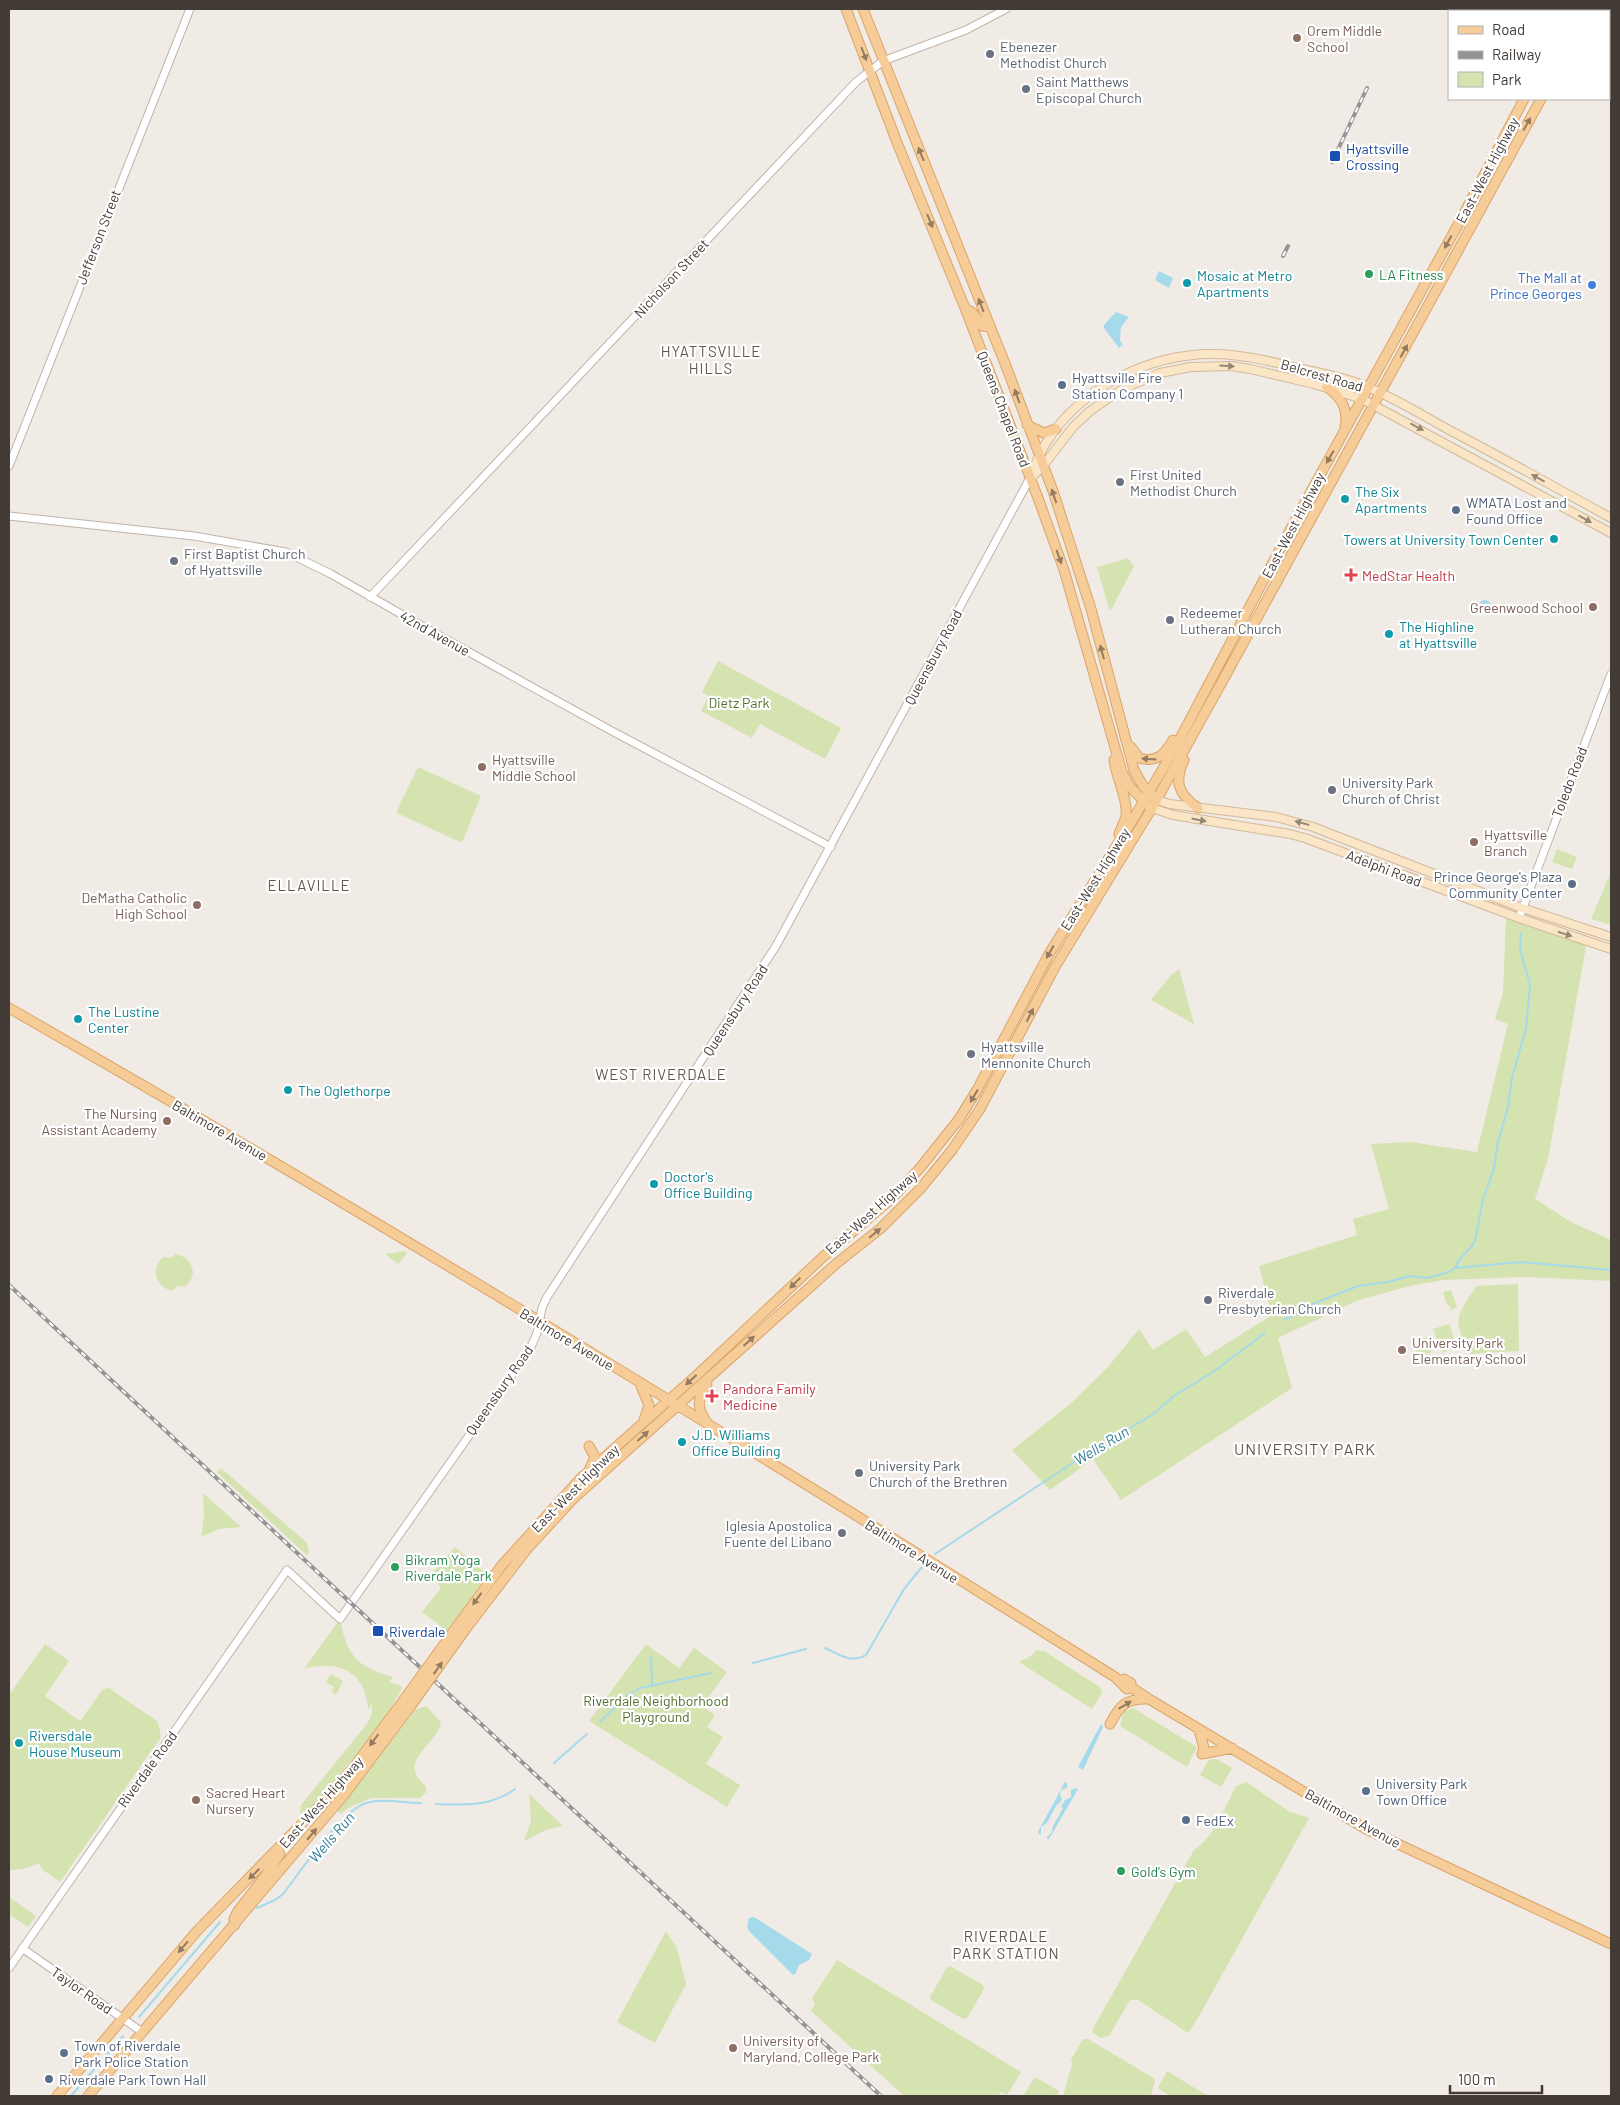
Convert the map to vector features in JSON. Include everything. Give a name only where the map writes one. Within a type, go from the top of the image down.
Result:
[{"type":"main road","name":"Queens Chapel Road","points":[[846,9],[898,145],[965,308],[1064,570],[1112,738],[1126,780],[1143,802],[1155,804]]},
{"type":"main road","name":"Queens Chapel Road","points":[[863,9],[1040,455],[1085,588],[1134,770],[1155,804]]},
{"type":"main road","name":"East-West Highway","points":[[88,2096],[344,1795],[462,1627],[502,1565],[552,1508],[589,1470],[668,1401],[824,1256],[891,1199],[935,1150],[977,1090],[1049,954],[1149,793],[1523,100]]},
{"type":"main road","name":"East-West Highway","points":[[462,1627],[558,1514],[837,1263],[880,1228],[921,1188],[942,1163],[977,1114],[1056,967],[1155,804],[1540,100]]},
{"type":"main road","points":[[965,308],[973,313],[982,326],[990,327]]},
{"type":"main road","name":"Belcrest Road","points":[[1040,455],[1056,429],[1078,405],[1115,379],[1138,369],[1177,357],[1201,354],[1243,356],[1343,378],[1369,388],[1611,518]]},
{"type":"main road","name":"Belcrest Road","points":[[1043,466],[1073,427],[1090,411],[1110,396],[1141,380],[1160,373],[1191,367],[1209,366],[1250,369],[1327,388],[1362,399],[1611,533]]},
{"type":"main road","points":[[1327,388],[1337,394],[1344,405],[1347,419],[1343,434]]},
{"type":"main road","points":[[1090,396],[1098,399],[1110,396]]},
{"type":"main road","points":[[1028,425],[1044,433],[1056,429]]},
{"type":"main road","name":"Queensbury Road","points":[[1030,478],[1040,455]]},
{"type":"main road","name":"Queensbury Road","points":[[1030,478],[1043,466]]},
{"type":"main road","points":[[1228,671],[1228,662],[1239,642],[1252,601]]},
{"type":"main road","points":[[1114,699],[1132,748],[1139,758],[1151,761],[1162,756],[1194,700],[1208,682]]},
{"type":"main road","points":[[1198,808],[1182,794],[1178,778],[1180,768],[1210,703]]},
{"type":"main road","points":[[1103,866],[1126,817],[1124,800],[1116,778],[1112,738]]},
{"type":"main road","name":"Adelphi Road","points":[[1155,804],[1163,802],[1276,817],[1313,827],[1522,908],[1611,937]]},
{"type":"main road","name":"Adelphi Road","points":[[1155,804],[1174,815],[1305,838],[1519,918],[1611,949]]},
{"type":"main road","name":"Baltimore Avenue","points":[[9,1008],[302,1177],[710,1426],[1120,1680],[1121,1684],[1128,1688],[1131,1687],[1199,1730],[1375,1834],[1611,1944]]},
{"type":"main road","points":[[710,1426],[701,1413],[698,1402],[702,1391],[713,1374]]},
{"type":"main road","points":[[639,1384],[645,1393],[649,1406],[641,1424]]},
{"type":"main road","points":[[589,1470],[594,1457],[589,1446],[603,1450],[614,1448]]},
{"type":"main road","points":[[1110,1724],[1119,1707],[1125,1702],[1140,1698],[1149,1699]]},
{"type":"main road","name":"East-West Highway","points":[[57,2096],[122,2017],[215,1911],[293,1835],[407,1704]]},
{"type":"main road","points":[[1199,1730],[1204,1748],[1202,1754],[1232,1748]]},
{"type":"main road","points":[[235,1925],[234,1919],[238,1911],[264,1879],[293,1835]]},
{"type":"street","name":"Jefferson Street","points":[[9,466],[190,9]]},
{"type":"street","name":"Nicholson Street","points":[[370,597],[841,98],[870,70],[883,61],[966,30],[1006,9]]},
{"type":"street","name":"Queensbury Road","points":[[287,1570],[340,1619],[530,1348],[540,1323],[542,1308],[547,1297],[776,946],[1030,478]]},
{"type":"street","name":"42nd Avenue","points":[[9,516],[194,536],[286,552],[331,574],[610,730],[831,846]]},
{"type":"street","name":"Toledo Road","points":[[1519,918],[1611,674]]},
{"type":"street","name":"Riverdale Road","points":[[9,1968],[287,1570]]},
{"type":"street","name":"Taylor Road","points":[[22,1948],[142,2032]]},
{"type":"green space","points":[[1128,558],[1134,566],[1110,612],[1097,567]]},
{"type":"green space","name":"Dietz Park","points":[[718,661],[841,728],[825,759],[760,724],[752,738],[701,711],[709,696],[702,692]]},
{"type":"green space","points":[[418,767],[481,796],[463,840],[460,842],[397,813]]},
{"type":"green space","points":[[1557,849],[1577,857],[1572,869],[1552,862]]},
{"type":"green space","points":[[1611,872],[1611,925],[1591,919]]},
{"type":"green space","points":[[1506,914],[1587,941],[1548,1159],[1535,1199],[1571,1222],[1611,1240],[1611,1281],[1525,1277],[1444,1280],[1410,1286],[1356,1301],[1278,1338],[1292,1388],[1121,1500],[1093,1459],[1050,1490],[1012,1450],[1069,1405],[1108,1367],[1139,1329],[1153,1350],[1186,1329],[1205,1357],[1272,1315],[1259,1266],[1357,1235],[1353,1219],[1389,1209],[1371,1144],[1410,1142],[1477,1152],[1508,1024],[1495,1019],[1503,993]]},
{"type":"green space","points":[[1179,969],[1194,1024],[1151,1000],[1171,975]]},
{"type":"green space","points":[[405,1251],[407,1253],[398,1264],[385,1254]]},
{"type":"green space","points":[[176,1254],[187,1259],[193,1272],[185,1287],[178,1286],[172,1291],[166,1289],[158,1281],[156,1272],[159,1262],[163,1257],[171,1258]]},
{"type":"green space","points":[[1518,1284],[1519,1351],[1469,1354],[1460,1333],[1459,1319],[1460,1313],[1476,1286]]},
{"type":"green space","points":[[1451,1290],[1457,1307],[1451,1310],[1449,1305],[1447,1305],[1443,1292]]},
{"type":"green space","points":[[1449,1324],[1457,1347],[1442,1353],[1433,1329]]},
{"type":"green space","points":[[1427,1337],[1431,1353],[1423,1352],[1417,1354],[1412,1342]]},
{"type":"green space","points":[[221,1468],[307,1543],[309,1553],[307,1555],[301,1550],[222,1477],[217,1472]]},
{"type":"green space","points":[[203,1493],[241,1527],[219,1529],[201,1537],[204,1517]]},
{"type":"green space","points":[[455,1547],[488,1575],[447,1631],[422,1612],[441,1588],[431,1574]]},
{"type":"green space","points":[[340,1619],[346,1642],[356,1658],[371,1669],[393,1677],[389,1682],[402,1688],[389,1711],[371,1736],[324,1794],[303,1815],[300,1812],[301,1805],[367,1724],[372,1714],[372,1704],[368,1709],[362,1686],[356,1677],[348,1671],[328,1666],[304,1669]]},
{"type":"green space","points":[[45,1644],[69,1661],[45,1696],[80,1721],[103,1689],[109,1688],[158,1722],[161,1737],[60,1882],[43,1870],[39,1863],[24,1869],[9,1870],[9,1695]]},
{"type":"green space","name":"Riverdale Neighborhood Playground","points":[[646,1644],[679,1668],[694,1648],[727,1672],[702,1706],[715,1715],[707,1727],[723,1737],[706,1764],[740,1785],[727,1807],[589,1721]]},
{"type":"green space","points":[[1036,1650],[1044,1651],[1101,1688],[1102,1693],[1092,1709],[1019,1662],[1031,1656]]},
{"type":"green space","points":[[331,1674],[343,1681],[336,1695],[331,1692],[334,1687],[326,1682]]},
{"type":"green space","points":[[426,1706],[441,1722],[433,1738],[416,1761],[415,1769],[418,1777],[426,1786],[426,1792],[420,1798],[371,1798],[352,1806],[340,1814],[338,1811],[415,1710]]},
{"type":"green space","points":[[1133,1708],[1197,1747],[1187,1767],[1120,1726],[1124,1711]]},
{"type":"green space","points":[[1217,1759],[1232,1768],[1221,1787],[1200,1775],[1208,1761]]},
{"type":"green space","points":[[1246,1782],[1290,1812],[1309,1818],[1198,2018],[1188,2033],[1138,2000],[1130,2000],[1109,2036],[1101,2038],[1092,2032],[1096,2023],[1194,1850],[1202,1844],[1214,1829],[1236,1786]]},
{"type":"green space","points":[[529,1794],[563,1826],[546,1830],[524,1841],[531,1821]]},
{"type":"green space","points":[[9,1897],[36,1916],[28,1927],[9,1914]]},
{"type":"green space","points":[[666,1931],[677,1948],[686,1984],[655,2043],[617,2022]]},
{"type":"green space","points":[[837,1960],[1021,2072],[1007,2095],[1001,2092],[998,2096],[904,2096],[811,2011],[815,2004],[812,1998]]},
{"type":"green space","points":[[950,1966],[983,1985],[984,1989],[967,2018],[963,2019],[931,2000],[930,1997],[947,1967]]},
{"type":"green space","points":[[1083,2039],[1088,2039],[1155,2079],[1151,2096],[1063,2096],[1072,2064],[1071,2060]]},
{"type":"green space","points":[[1167,2071],[1208,2096],[1171,2096],[1158,2088]]},
{"type":"green space","points":[[1035,2077],[1059,2091],[1058,2096],[1023,2096]]},
{"type":"water","points":[[1159,271],[1173,278],[1169,288],[1155,280]]},
{"type":"water","points":[[1116,312],[1129,317],[1121,327],[1120,341],[1123,344],[1119,348],[1104,328],[1104,325]]},
{"type":"water","points":[[1483,600],[1487,600],[1491,606],[1487,612],[1483,612],[1479,608],[1479,604]]},
{"type":"water","points":[[1101,1724],[1103,1727],[1083,1770],[1078,1767]]},
{"type":"water","points":[[1065,1782],[1067,1783],[1067,1788],[1061,1790],[1060,1795],[1062,1799],[1057,1804],[1047,1823],[1041,1827],[1041,1835],[1038,1833],[1039,1830]]},
{"type":"water","points":[[1078,1789],[1049,1839],[1046,1838],[1052,1832],[1065,1800],[1071,1797],[1071,1790]]},
{"type":"water","points":[[754,1917],[812,1954],[809,1960],[799,1965],[796,1973],[793,1975],[749,1931],[747,1926],[749,1918]]},
{"type":"waterway","points":[[1284,1320],[1315,1303],[1358,1286],[1387,1282],[1410,1276],[1427,1278],[1446,1273],[1455,1268],[1459,1260],[1472,1246],[1475,1240],[1483,1200],[1494,1168],[1498,1142],[1508,1107],[1512,1078],[1526,1028],[1530,984],[1520,950],[1521,934]]},
{"type":"waterway","points":[[1455,1268],[1521,1262],[1611,1270]]},
{"type":"waterway","name":"Wells Run","points":[[935,1554],[1086,1454],[1152,1415],[1174,1396],[1213,1372],[1265,1333]]},
{"type":"waterway","name":"Wells Run","points":[[825,1648],[855,1659],[866,1655],[904,1589],[922,1567]]},
{"type":"waterway","name":"Wells Run","points":[[753,1663],[806,1649]]},
{"type":"waterway","points":[[651,1657],[652,1684]]},
{"type":"waterway","name":"Wells Run","points":[[600,1722],[628,1695],[640,1688],[711,1673]]},
{"type":"waterway","name":"Wells Run","points":[[554,1763],[587,1734]]},
{"type":"waterway","name":"Wells Run","points":[[436,1804],[477,1804],[496,1799],[515,1789]]},
{"type":"waterway","name":"Wells Run","points":[[257,1908],[283,1894],[333,1830],[356,1809],[366,1803],[379,1801],[421,1803]]},
{"type":"waterway","points":[[139,2017],[220,1922]]},
{"type":"waterway","points":[[71,2096],[123,2036]]},
{"type":"railway","points":[[1332,162],[1367,88]]},
{"type":"railway","points":[[1283,256],[1288,246]]},
{"type":"railway","points":[[9,1285],[881,2096]]},
{"type":"place","name":"Orem Middle School","points":[[1297,38]]},
{"type":"place","name":"Ebenezer Methodist Church","points":[[990,54]]},
{"type":"place","name":"Saint Matthews Episcopal Church","points":[[1026,89]]},
{"type":"place","name":"Hyattsville Crossing","points":[[1335,156]]},
{"type":"place","name":"LA Fitness","points":[[1369,274]]},
{"type":"place","name":"Mosaic at Metro Apartments","points":[[1187,283]]},
{"type":"place","name":"The Mall at Prince Georges","points":[[1592,285]]},
{"type":"place","name":"Hyattsville Fire Station Company 1","points":[[1062,385]]},
{"type":"place","name":"First United Methodist Church","points":[[1120,482]]},
{"type":"place","name":"The Six Apartments","points":[[1345,499]]},
{"type":"place","name":"WMATA Lost and Found Office","points":[[1456,510]]},
{"type":"place","name":"Towers at University Town Center","points":[[1554,539]]},
{"type":"place","name":"First Baptist Church of Hyattsville","points":[[174,561]]},
{"type":"place","name":"MedStar Health","points":[[1351,575]]},
{"type":"place","name":"Greenwood School","points":[[1593,607]]},
{"type":"place","name":"Redeemer Lutheran Church","points":[[1170,620]]},
{"type":"place","name":"The Highline at Hyattsville","points":[[1389,634]]},
{"type":"place","name":"Hyattsville Middle School","points":[[482,767]]},
{"type":"place","name":"University Park Church of Christ","points":[[1332,790]]},
{"type":"place","name":"Hyattsville Branch","points":[[1474,842]]},
{"type":"place","name":"Prince George's Plaza Community Center","points":[[1572,884]]},
{"type":"place","name":"DeMatha Catholic High School","points":[[197,905]]},
{"type":"place","name":"The Lustine Center","points":[[78,1019]]},
{"type":"place","name":"Hyattsville Mennonite Church","points":[[971,1054]]},
{"type":"place","name":"The Oglethorpe","points":[[288,1090]]},
{"type":"place","name":"The Nursing Assistant Academy","points":[[167,1121]]},
{"type":"place","name":"Doctor's Office Building","points":[[654,1184]]},
{"type":"place","name":"Riverdale Presbyterian Church","points":[[1208,1300]]},
{"type":"place","name":"University Park Elementary School","points":[[1402,1350]]},
{"type":"place","name":"Pandora Family Medicine","points":[[712,1396]]},
{"type":"place","name":"J.D. Williams Office Building","points":[[682,1442]]},
{"type":"place","name":"University Park Church of the Brethren","points":[[859,1473]]},
{"type":"place","name":"Iglesia Apostolica Fuente del Libano","points":[[842,1533]]},
{"type":"place","name":"Bikram Yoga Riverdale Park","points":[[395,1567]]},
{"type":"place","name":"Riverdale","points":[[378,1631]]},
{"type":"place","name":"Riversdale House Museum","points":[[19,1743]]},
{"type":"place","name":"University Park Town Office","points":[[1366,1791]]},
{"type":"place","name":"Sacred Heart Nursery","points":[[196,1800]]},
{"type":"place","name":"FedEx","points":[[1186,1820]]},
{"type":"place","name":"Gold's Gym","points":[[1121,1871]]},
{"type":"place","name":"University of Maryland, College Park","points":[[733,2048]]},
{"type":"place","name":"Town of Riverdale Park Police Station","points":[[64,2053]]},
{"type":"place","name":"Riverdale Park Town Hall","points":[[49,2079]]},
{"type":"district","name":"HYATTSVILLE HILLS","points":[[711,360]]},
{"type":"district","name":"ELLAVILLE","points":[[309,885]]},
{"type":"district","name":"WEST RIVERDALE","points":[[661,1074]]},
{"type":"district","name":"UNIVERSITY PARK","points":[[1305,1448]]},
{"type":"district","name":"RIVERDALE PARK STATION","points":[[1006,1944]]}]
